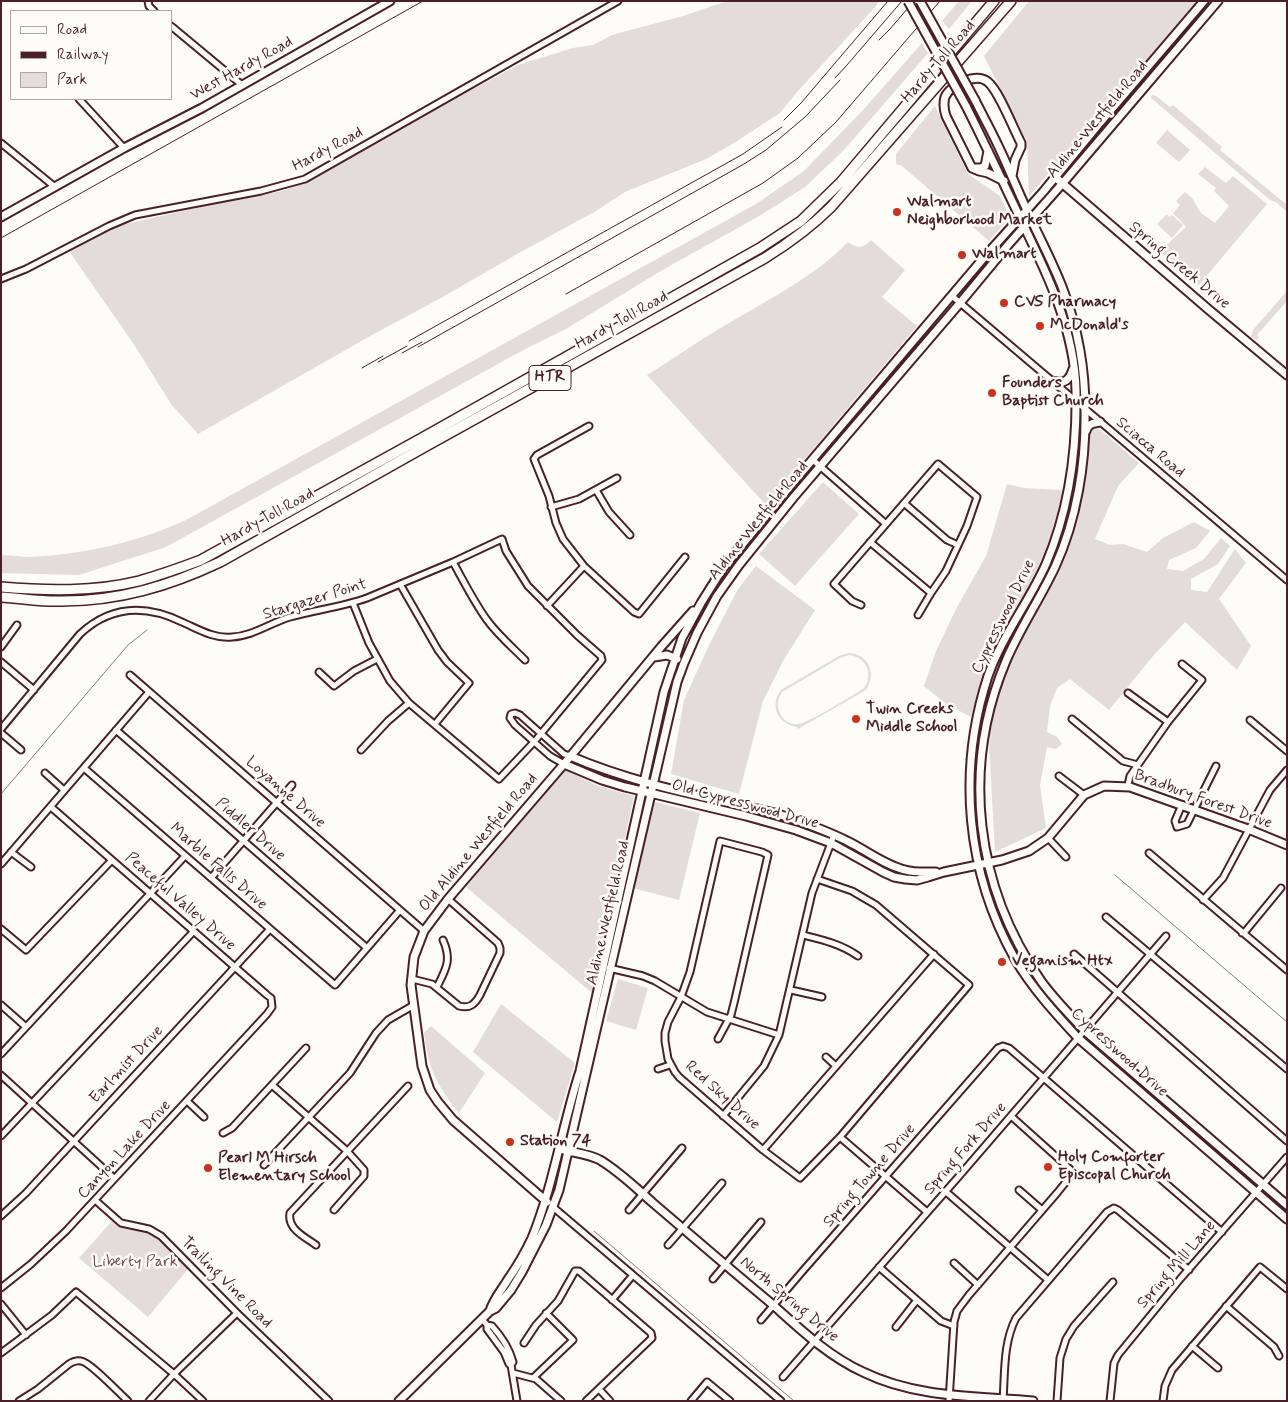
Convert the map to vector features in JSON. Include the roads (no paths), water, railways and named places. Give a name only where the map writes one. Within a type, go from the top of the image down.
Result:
[{"type":"highway","name":"Hardy Toll Road","points":[[1,587],[33,590],[72,590],[137,582],[201,560],[405,448],[760,248],[801,221],[841,182],[994,1]]},
{"type":"highway","name":"Hardy Toll Road","points":[[1,597],[60,602],[87,601],[153,589],[200,572],[765,258],[813,225],[831,207],[1011,1]]},
{"type":"main road","name":"West Hardy Road","points":[[1,217],[124,148],[202,108],[390,1]]},
{"type":"main road","name":"Cypresswood Drive","points":[[908,1],[966,106],[1004,181],[1052,286],[1068,338],[1076,388],[1075,434],[1071,475],[1060,524],[1050,554],[1034,588],[1010,629],[988,676],[972,746],[970,809],[978,865],[993,914],[1015,958],[1043,999],[1078,1038],[1287,1219]]},
{"type":"main road","name":"Cypresswood Drive","points":[[920,1],[975,100],[1056,273],[1069,308],[1080,356],[1086,410],[1080,480],[1069,526],[1058,559],[1003,668],[990,709],[982,754],[980,788],[981,825],[988,864],[998,901],[1023,953],[1058,1004],[1084,1030],[1170,1106],[1287,1205]]},
{"type":"main road","name":"Aldine Westfield Road","points":[[619,915],[627,860],[641,791],[660,707],[674,658],[682,638],[701,603],[723,568],[899,358],[1043,192],[1204,1]]},
{"type":"main road","name":"Aldine Westfield Road","points":[[399,1401],[484,1322],[492,1302],[511,1276],[535,1230],[581,1077],[619,915],[635,862],[676,682],[717,596],[738,565],[821,466],[1218,1]]},
{"type":"main road","points":[[1185,23],[1193,30]]},
{"type":"main road","points":[[1142,74],[1150,81]]},
{"type":"main road","points":[[1004,181],[972,168],[946,116],[944,108],[946,97],[958,84],[968,79],[980,78],[986,80],[995,89],[1021,143],[1021,147],[1014,160],[1012,176]]},
{"type":"main road","points":[[1098,126],[1105,133]]},
{"type":"main road","points":[[1000,150],[1010,154],[1019,151]]},
{"type":"main road","points":[[972,168],[985,166],[988,151]]},
{"type":"main road","name":"Spring Creek Drive","points":[[1055,177],[1287,375]]},
{"type":"main road","points":[[1020,194],[1025,198],[1032,199],[1043,192]]},
{"type":"main road","points":[[1008,245],[1022,237],[1032,243]]},
{"type":"main road","points":[[1060,311],[1069,308]]},
{"type":"main road","points":[[899,358],[907,365]]},
{"type":"main road","points":[[1052,381],[1058,383],[1065,381],[1071,376],[1073,369]]},
{"type":"main road","points":[[1084,437],[1090,424],[1100,422]]},
{"type":"main road","points":[[1071,475],[1080,480]]},
{"type":"main road","points":[[747,540],[754,547]]},
{"type":"main road","points":[[1050,554],[1058,559]]},
{"type":"main road","name":"Old Aldine Westfield Road","points":[[553,1207],[458,1125],[447,1114],[430,1090],[424,1075],[414,1005],[412,979],[414,957],[424,931],[448,899],[701,603]]},
{"type":"main road","points":[[1010,629],[1018,635]]},
{"type":"main road","points":[[654,657],[667,655],[684,662]]},
{"type":"main road","points":[[980,706],[990,709]]},
{"type":"main road","points":[[660,707],[669,710]]},
{"type":"main road","name":"Old Cypresswood Drive","points":[[570,756],[653,785],[794,819],[834,835],[906,871],[944,872]]},
{"type":"main road","name":"Old Cypresswood Drive","points":[[564,764],[602,780],[651,794],[746,816],[796,830],[830,843],[894,877],[917,880],[944,872],[988,864]]},
{"type":"main road","name":"Bradbury Forest Drive","points":[[988,864],[1029,851],[1048,838],[1084,795],[1104,786],[1130,787],[1194,809],[1287,845]]},
{"type":"main road","points":[[970,787],[980,788]]},
{"type":"main road","points":[[746,816],[749,807]]},
{"type":"main road","points":[[855,857],[859,848]]},
{"type":"main road","points":[[627,860],[635,862]]},
{"type":"main road","points":[[1015,958],[1023,953]]},
{"type":"main road","name":"Aldine Westfield Road","points":[[490,1311],[496,1308],[511,1290],[522,1272],[553,1207],[568,1151],[581,1077]]},
{"type":"main road","points":[[1164,1112],[1170,1106]]},
{"type":"main road","name":"North Spring Drive","points":[[559,1148],[600,1160],[621,1174],[725,1265],[843,1362],[875,1378],[912,1390],[949,1398],[1034,1401]]},
{"type":"street","name":"Hardy Road","points":[[1,279],[26,269],[109,226],[135,215],[261,191],[305,179],[618,1]]},
{"type":"street","points":[[172,27],[242,85]]},
{"type":"street","points":[[80,100],[124,148]]},
{"type":"street","points":[[1,143],[55,187]]},
{"type":"street","name":"Sciacca Road","points":[[952,296],[1287,580]]},
{"type":"street","points":[[589,426],[537,455],[534,459],[563,539],[584,566],[634,612],[639,614],[685,557]]},
{"type":"street","points":[[813,460],[886,524]]},
{"type":"street","points":[[861,605],[852,601],[834,584],[938,464],[977,497],[967,526],[946,571],[918,615]]},
{"type":"street","points":[[551,507],[579,499],[617,478]]},
{"type":"street","points":[[596,490],[609,512],[630,535]]},
{"type":"street","points":[[904,503],[947,540],[958,545]]},
{"type":"street","name":"Stargazer Point","points":[[1,729],[80,634],[94,623],[110,615],[128,611],[148,610],[168,615],[216,636],[229,638],[250,634],[292,616],[353,603],[453,562],[502,539],[506,552],[519,574],[547,606]]},
{"type":"street","points":[[870,542],[931,593]]},
{"type":"street","points":[[453,562],[486,619],[525,660]]},
{"type":"street","points":[[353,603],[377,660],[390,681],[409,703],[499,779],[534,742],[602,660],[598,652],[547,606],[584,566]]},
{"type":"street","points":[[400,584],[438,650],[447,662],[469,683],[435,724]]},
{"type":"street","points":[[1,647],[17,625]]},
{"type":"street","points":[[319,672],[334,686],[354,671],[377,660]]},
{"type":"street","points":[[1,662],[34,690]]},
{"type":"street","points":[[1130,787],[1128,785],[1130,776],[1168,722],[1202,680],[1182,664]]},
{"type":"street","name":"Loyanne Drive","points":[[130,675],[424,931]]},
{"type":"street","points":[[1,864],[149,692]]},
{"type":"street","points":[[1128,693],[1168,722]]},
{"type":"street","points":[[361,750],[388,721],[409,703]]},
{"type":"street","points":[[564,764],[550,756],[512,722],[511,714],[520,715],[564,754],[570,756]]},
{"type":"street","points":[[1072,719],[1123,761],[1138,765]]},
{"type":"street","points":[[1250,720],[1287,751]]},
{"type":"street","name":"Piddler Drive","points":[[116,730],[367,948]]},
{"type":"street","points":[[1,733],[21,750]]},
{"type":"street","points":[[1183,805],[1175,821],[1177,827],[1187,824],[1216,766]]},
{"type":"street","name":"Marble Falls Drive","points":[[84,768],[335,985],[367,948]]},
{"type":"street","points":[[1203,900],[1223,878],[1270,790],[1287,770]]},
{"type":"street","points":[[45,773],[64,790]]},
{"type":"street","points":[[1059,776],[1084,795]]},
{"type":"street","points":[[211,878],[292,785]]},
{"type":"street","name":"Peaceful Valley Drive","points":[[50,807],[271,998],[272,1007],[260,1022]]},
{"type":"street","points":[[723,1116],[764,1066],[779,1035],[791,990],[812,893],[834,835]]},
{"type":"street","points":[[1048,838],[1066,857]]},
{"type":"street","name":"Red Sky Drive","points":[[729,1019],[746,955],[768,855],[720,842],[690,972],[681,997],[668,1022],[666,1052],[670,1064],[679,1077],[723,1116],[800,1178],[840,1137]]},
{"type":"street","points":[[11,852],[31,867]]},
{"type":"street","points":[[1149,853],[1287,970]]},
{"type":"street","points":[[1,1054],[185,856]]},
{"type":"street","points":[[1,928],[26,950],[112,860]]},
{"type":"street","points":[[817,879],[866,898],[885,912],[969,985],[840,1137],[927,1212]]},
{"type":"street","points":[[1242,933],[1244,933],[1281,888]]},
{"type":"street","points":[[412,979],[427,982],[437,987],[459,1006],[473,1005],[480,996],[500,953],[498,943],[448,899]]},
{"type":"street","points":[[367,948],[400,910]]},
{"type":"street","points":[[1106,917],[1287,1069]]},
{"type":"street","name":"Earlmist Drive","points":[[1,1216],[26,1193],[270,930]]},
{"type":"street","points":[[1,1136],[194,931]]},
{"type":"street","points":[[803,935],[836,943],[858,956]]},
{"type":"street","name":"Spring Fork Drive","points":[[783,1377],[1166,936]]},
{"type":"street","points":[[437,987],[448,965],[448,955],[443,940]]},
{"type":"street","points":[[763,1150],[934,954]]},
{"type":"street","points":[[1074,954],[1287,1140]]},
{"type":"street","points":[[607,967],[648,978],[707,1012],[779,1035]]},
{"type":"street","points":[[791,990],[822,997]]},
{"type":"street","points":[[1,1005],[26,1027]]},
{"type":"street","points":[[264,1165],[350,1073],[376,1033],[388,1020],[414,1005]]},
{"type":"street","points":[[718,1039],[729,1019]]},
{"type":"street","name":"Canyon Lake Drive","points":[[1,1288],[31,1264],[66,1231],[260,1022]]},
{"type":"street","name":"Spring Towne Drive","points":[[761,1320],[998,1048],[1003,1046],[1009,1048],[1044,1078]]},
{"type":"street","points":[[223,1134],[232,1128],[306,1048]]},
{"type":"street","points":[[826,1057],[836,1066]]},
{"type":"street","points":[[658,1069],[670,1064]]},
{"type":"street","points":[[1,1075],[114,1178]]},
{"type":"street","points":[[1044,1078],[1222,1232]]},
{"type":"street","points":[[272,1085],[347,1151],[364,1170],[364,1176],[334,1210]]},
{"type":"street","points":[[316,1245],[295,1230],[291,1224],[290,1213],[408,1086]]},
{"type":"street","points":[[187,1101],[204,1117]]},
{"type":"street","points":[[949,1398],[954,1326],[957,1311],[1070,1176],[1071,1172],[1068,1166],[1011,1116]]},
{"type":"street","points":[[629,1210],[682,1148]]},
{"type":"street","name":"Spring Mill Lane","points":[[1110,1401],[1114,1363],[1118,1354],[1287,1157]]},
{"type":"street","points":[[668,1245],[722,1182]]},
{"type":"street","points":[[1019,1190],[1042,1210]]},
{"type":"street","points":[[945,1191],[1048,1280]]},
{"type":"street","name":"Trailing Vine Road","points":[[95,1200],[121,1222],[149,1229],[161,1236],[237,1313],[329,1401]]},
{"type":"street","points":[[553,1207],[781,1401]]},
{"type":"street","points":[[1003,1400],[1007,1341],[1011,1327],[1019,1314],[1107,1212],[1114,1208],[1122,1213],[1189,1270]]},
{"type":"street","points":[[713,1279],[761,1222]]},
{"type":"street","points":[[954,1263],[978,1285]]},
{"type":"street","points":[[879,1267],[940,1320],[954,1326]]},
{"type":"street","points":[[1164,1401],[1166,1386],[1172,1370],[1260,1267],[1287,1289]]},
{"type":"street","points":[[524,1343],[536,1325],[558,1301],[575,1271],[579,1271],[651,1333],[652,1338],[586,1401]]},
{"type":"street","points":[[612,1300],[633,1275]]},
{"type":"street","points":[[1057,1401],[1060,1358],[1066,1339],[1074,1326],[1113,1282]]},
{"type":"street","points":[[1,1353],[52,1316],[76,1292],[174,1374],[203,1401]]},
{"type":"street","points":[[896,1327],[918,1300]]},
{"type":"street","points":[[1,1304],[26,1335]]},
{"type":"street","points":[[1226,1306],[1274,1347],[1280,1356]]},
{"type":"street","points":[[149,1401],[237,1313]]},
{"type":"street","points":[[533,1378],[573,1340],[546,1313]]},
{"type":"street","points":[[484,1322],[504,1352],[508,1364],[512,1365],[517,1401]]},
{"type":"street","points":[[1192,1346],[1218,1368]]},
{"type":"street","points":[[19,1401],[74,1361],[86,1363],[128,1401]]},
{"type":"street","points":[[513,1373],[533,1378],[542,1383],[560,1401]]},
{"type":"street","points":[[691,1401],[707,1382],[730,1401]]},
{"type":"street","points":[[598,1389],[610,1401]]},
{"type":"waterway","points":[[1,794],[128,645],[147,630]]},
{"type":"waterway","points":[[1115,875],[1287,1022]]},
{"type":"waterway","points":[[594,1231],[794,1401]]},
{"type":"railway","points":[[1,238],[423,1]]},
{"type":"railway","points":[[784,120],[801,103],[888,1]]},
{"type":"railway","points":[[835,78],[902,1]]},
{"type":"railway","points":[[879,40],[914,1]]},
{"type":"railway","points":[[566,294],[763,183],[798,158],[836,122],[940,1]]},
{"type":"railway","points":[[418,347],[744,164],[766,150],[805,117],[840,80]]},
{"type":"railway","points":[[409,341],[743,154],[782,127]]},
{"type":"railway","points":[[402,353],[422,342]]},
{"type":"railway","points":[[378,362],[407,346]]},
{"type":"railway","points":[[362,368],[383,356]]},
{"type":"place","name":"Walmart Neighborhood Market","points":[[897,212]]},
{"type":"place","name":"Walmart","points":[[962,255]]},
{"type":"place","name":"CVS Pharmacy","points":[[1004,303]]},
{"type":"place","name":"McDonald's","points":[[1040,326]]},
{"type":"place","name":"Founders Baptist Church","points":[[992,393]]},
{"type":"place","name":"Twin Creeks Middle School","points":[[856,719]]},
{"type":"place","name":"Veganism Htx","points":[[1002,962]]},
{"type":"place","name":"Station 74","points":[[510,1142]]},
{"type":"place","name":"Holy Comforter Episcopal Church","points":[[1048,1167]]},
{"type":"place","name":"Pearl M Hirsch Elementary School","points":[[208,1168]]},
{"type":"park label","name":"Liberty Park","points":[[135,1263]]}]
